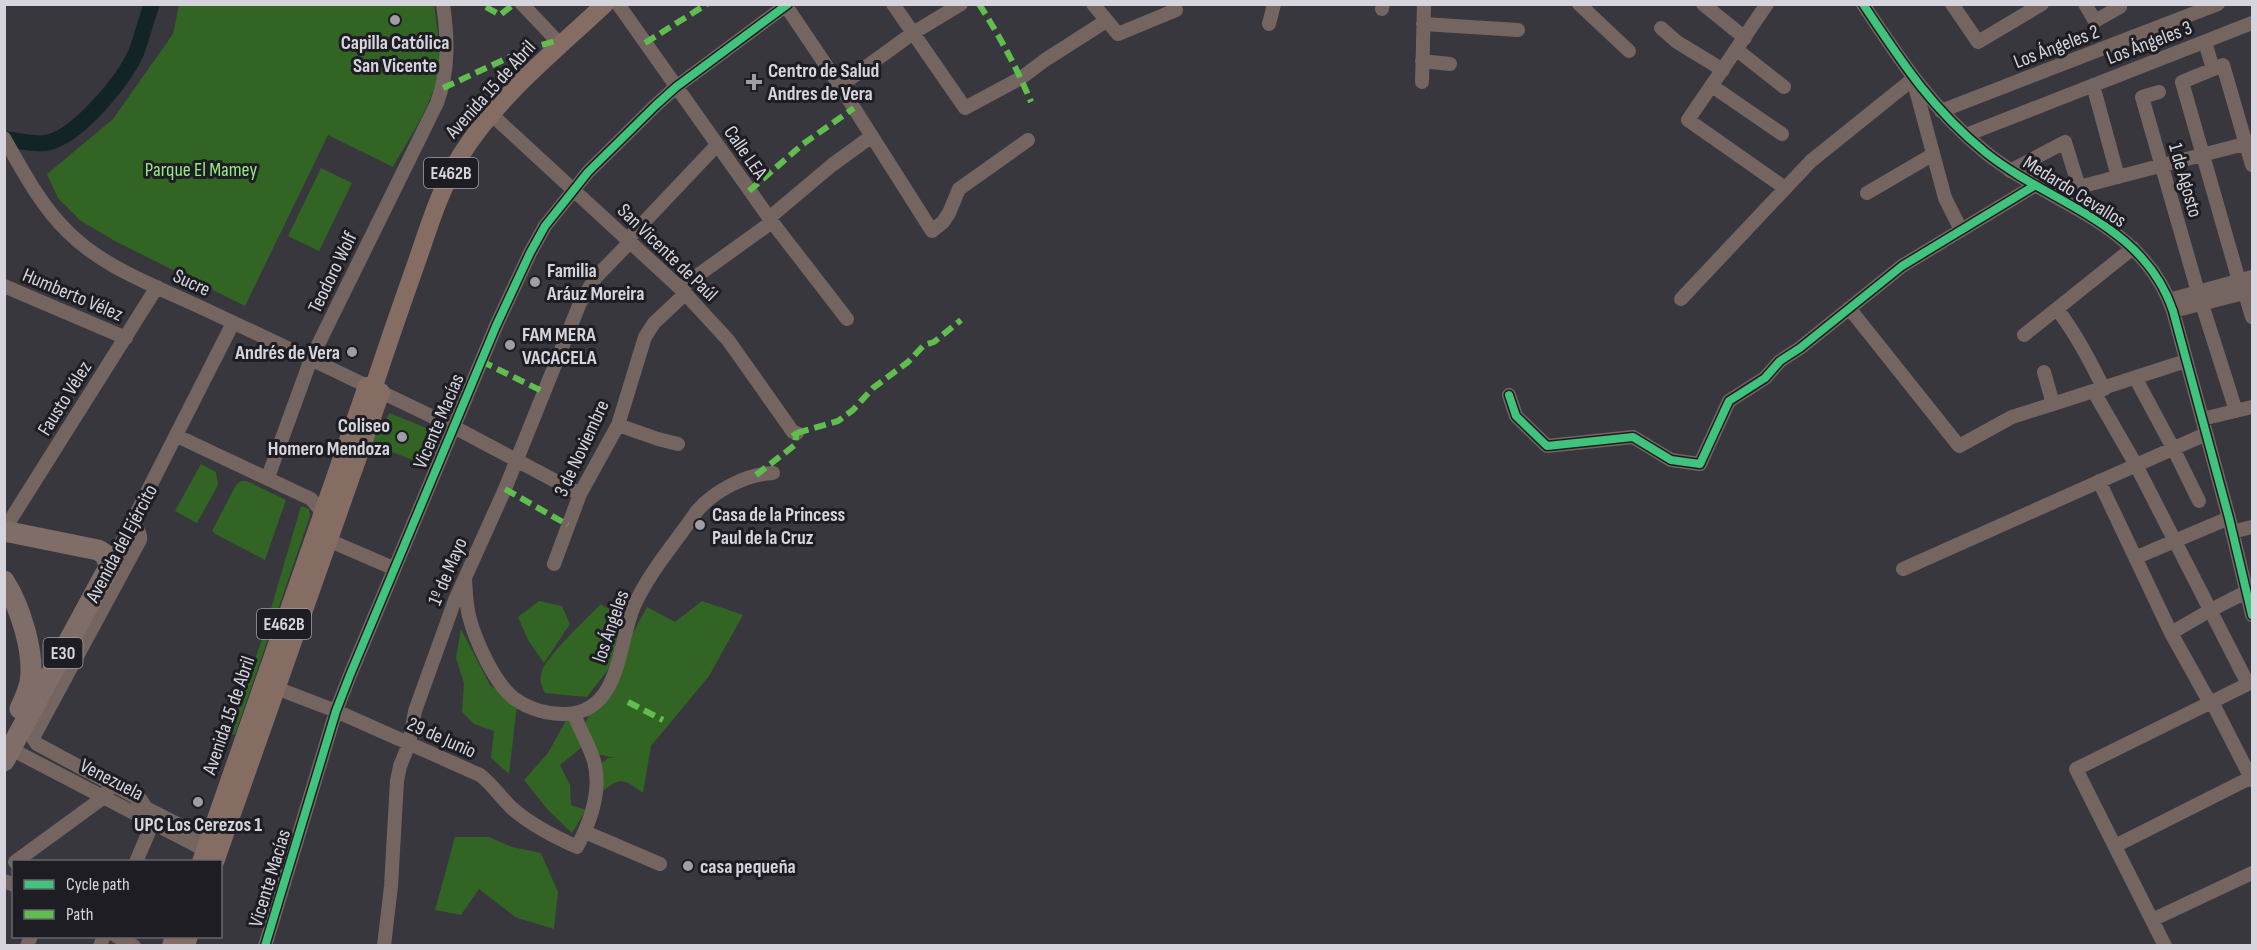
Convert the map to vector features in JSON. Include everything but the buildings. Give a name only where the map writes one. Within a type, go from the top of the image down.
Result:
[{"type":"highway","points":[[4,531],[98,550],[106,555],[109,567]]},
{"type":"highway","name":"Avenida del Ejército","points":[[8,745],[66,648],[109,567]]},
{"type":"highway","name":"E30","points":[[6,582],[27,640],[30,668],[29,683],[8,745]]},
{"type":"highway","points":[[27,640],[34,648],[45,653],[56,653],[66,648]]},
{"type":"main road","name":"Avenida 15 de Abril","points":[[207,853],[323,513],[374,389],[447,179],[478,131],[492,115],[605,4]]},
{"type":"main road","name":"Avenida 15 de Abril","points":[[207,853],[276,688],[354,470],[374,389]]},
{"type":"street","name":"Teodoro Wolf","points":[[268,477],[311,359],[443,88],[447,50],[443,4]]},
{"type":"street","points":[[522,4],[561,45]]},
{"type":"street","name":"Calle LEA","points":[[618,4],[770,220],[847,319]]},
{"type":"street","points":[[893,4],[965,108],[1022,78],[1050,56],[1107,21]]},
{"type":"street","points":[[840,86],[913,33],[961,4]]},
{"type":"street","points":[[1093,4],[1118,34],[1176,10]]},
{"type":"street","points":[[1269,24],[1274,4]]},
{"type":"street","points":[[1422,82],[1424,4]]},
{"type":"street","points":[[1579,4],[1629,51]]},
{"type":"street","points":[[1703,4],[1745,38]]},
{"type":"street","points":[[1767,4],[1688,120],[1785,188]]},
{"type":"street","name":"Medardo Cevallos","points":[[1863,4],[1913,79],[1966,135],[2010,171],[2101,223],[2133,248],[2152,269],[2171,305],[2253,615]]},
{"type":"street","points":[[1952,4],[1978,42],[2042,4]]},
{"type":"street","points":[[2085,4],[2095,21],[2120,7]]},
{"type":"street","name":"Los Ángeles 2","points":[[1941,111],[2218,4]]},
{"type":"street","points":[[787,5],[932,231],[943,222],[949,213],[959,189],[1028,140]]},
{"type":"street","name":"Vicente Macías","points":[[266,945],[336,711],[393,568],[496,326],[530,253],[545,226],[573,189],[630,129],[676,87],[787,5]]},
{"type":"street","name":"Los Ángeles 3","points":[[1966,135],[2253,22]]},
{"type":"street","points":[[1423,24],[1518,30]]},
{"type":"street","points":[[1661,28],[1677,42],[1723,70]]},
{"type":"street","points":[[2205,42],[2218,67],[2249,143],[2253,165]]},
{"type":"street","points":[[1737,50],[1784,87]]},
{"type":"street","points":[[1422,62],[1450,64]]},
{"type":"street","points":[[2218,67],[2182,82],[2202,155],[2247,285],[2253,317]]},
{"type":"street","points":[[1681,299],[1811,160],[1913,79],[1945,198],[1961,230]]},
{"type":"street","points":[[2093,85],[2118,177]]},
{"type":"street","points":[[1712,86],[1782,134]]},
{"type":"street","name":"1 de Agosto","points":[[2159,92],[2142,97],[2200,298],[2236,411]]},
{"type":"street","name":"San Vicente de Paúl","points":[[492,115],[683,291],[728,340],[793,432],[797,433]]},
{"type":"street","name":"3 de Noviembre","points":[[554,564],[580,494],[618,425],[645,337],[654,323],[683,291],[770,220],[832,165],[872,136]]},
{"type":"street","name":"Sucre","points":[[4,138],[51,214],[79,242],[111,264],[454,427],[580,494]]},
{"type":"street","points":[[2010,171],[2065,142],[2079,187]]},
{"type":"street","points":[[2052,194],[2249,143]]},
{"type":"street","name":"1º de Mayo","points":[[384,945],[400,766],[409,744],[415,711],[451,610],[497,508],[580,303],[596,277],[717,146]]},
{"type":"street","points":[[1867,193],[1932,155]]},
{"type":"street","points":[[1509,394],[1516,416],[1547,446],[1577,441],[1633,437],[1671,460],[1700,464],[1729,401],[1765,378],[1780,360],[1800,348],[1902,266],[2034,186]]},
{"type":"street","points":[[2024,335],[2133,248]]},
{"type":"street","points":[[2171,305],[2247,285]]},
{"type":"street","name":"Humberto Vélez","points":[[4,286],[126,338]]},
{"type":"street","name":"Fausto Vélez","points":[[4,531],[157,287]]},
{"type":"street","points":[[1849,308],[1959,446],[2012,417],[2099,391],[2186,361]]},
{"type":"street","points":[[2057,309],[2088,356],[2099,391],[2209,611],[2250,683],[2076,769],[2165,945]]},
{"type":"street","name":"Avenida del Ejército","points":[[109,567],[233,323]]},
{"type":"street","points":[[2044,372],[2054,404]]},
{"type":"street","points":[[2136,379],[2199,501]]},
{"type":"street","points":[[2202,419],[2253,407]]},
{"type":"street","points":[[618,425],[678,444]]},
{"type":"street","points":[[1903,569],[2206,434]]},
{"type":"street","points":[[177,436],[298,491],[311,499],[323,513],[328,540],[393,568]]},
{"type":"street","points":[[298,491],[316,490],[333,485],[345,479],[354,470]]},
{"type":"street","name":"los Ángeles","points":[[574,714],[601,698],[619,663],[630,617],[642,591],[704,502],[734,484],[763,473],[773,473]]},
{"type":"street","points":[[2099,481],[2137,557],[2171,633],[2252,778],[2115,846]]},
{"type":"street","points":[[134,518],[134,525],[140,533],[140,540],[33,738],[37,744],[141,800],[152,815],[136,860]]},
{"type":"street","points":[[2137,557],[2229,518]]},
{"type":"street","points":[[2232,532],[2253,527]]},
{"type":"street","points":[[465,577],[466,602],[474,632],[506,692],[538,710],[574,714],[594,762],[596,779],[596,800],[585,832],[660,864]]},
{"type":"street","points":[[2171,633],[2247,592]]},
{"type":"street","name":"29 de Junio","points":[[276,688],[336,711],[480,775],[515,811],[559,839],[577,847],[585,832]]},
{"type":"street","name":"Venezuela","points":[[8,745],[152,815],[207,853]]},
{"type":"street","points":[[17,860],[106,792]]},
{"type":"street","points":[[2152,920],[2253,873]]},
{"type":"street","points":[[120,938],[134,945]]},
{"type":"green space","name":"Parque El Mamey","points":[[179,5],[434,5],[439,48],[439,66],[435,86],[425,110],[393,167],[328,135],[245,306],[113,240],[81,221],[58,198],[47,174],[113,119],[173,34]]},
{"type":"green space","points":[[321,168],[352,183],[319,251],[288,236]]},
{"type":"green space","name":"Coliseo Homero Mendoza","points":[[389,413],[434,431],[420,463],[370,443],[378,420],[385,423]]},
{"type":"green space","points":[[201,464],[216,472],[218,485],[197,523],[175,511]]},
{"type":"green space","points":[[241,481],[247,481],[286,500],[265,560],[212,531],[236,485]]},
{"type":"green space","points":[[301,506],[309,509],[310,516],[235,735],[230,733],[263,636]]},
{"type":"green space","points":[[539,601],[562,606],[570,624],[544,663],[528,640],[518,617]]},
{"type":"green space","points":[[702,601],[743,615],[709,676],[651,746],[643,793],[629,783],[619,781],[596,796],[590,773],[608,758],[615,758],[597,754],[584,725],[647,607],[675,622]]},
{"type":"green space","points":[[601,604],[614,612],[619,631],[611,666],[587,697],[545,693],[541,680],[545,665],[568,637]]},
{"type":"green space","points":[[461,629],[490,685],[517,705],[509,774],[491,758],[494,731],[474,724],[462,712],[464,683],[456,658]]},
{"type":"green space","points":[[569,715],[587,743],[560,765],[570,785],[571,805],[586,810],[572,833],[548,810],[524,780],[548,753]]},
{"type":"green space","points":[[455,837],[489,837],[512,847],[541,853],[558,892],[554,929],[515,917],[479,889],[461,915],[435,910]]},
{"type":"waterway","points":[[4,139],[46,143],[59,139],[85,119],[110,92],[130,65],[152,4]]},
{"type":"marked path","points":[[486,7],[500,15],[514,4]]},
{"type":"marked path","points":[[645,43],[707,4]]},
{"type":"marked path","points":[[979,4],[1007,52],[1031,102]]},
{"type":"marked path","points":[[443,88],[527,49],[556,41]]},
{"type":"marked path","points":[[749,191],[803,144],[854,108]]},
{"type":"marked path","points":[[797,433],[838,421],[853,410],[873,388],[908,362],[924,345],[934,342],[961,320]]},
{"type":"marked path","points":[[481,361],[542,391]]},
{"type":"marked path","points":[[756,475],[795,445],[796,436],[793,432]]},
{"type":"marked path","points":[[505,489],[568,525]]},
{"type":"marked path","points":[[628,702],[663,720]]},
{"type":"cycle path","points":[[265,946],[336,711],[496,326],[530,253],[545,226],[588,172],[656,105],[676,87],[788,4]]},
{"type":"cycle path","points":[[1863,4],[1918,83],[1966,135],[2011,170],[2118,236],[2140,256],[2159,281],[2173,311],[2229,518],[2252,615]]},
{"type":"cycle path","points":[[1509,395],[1516,416],[1547,446],[1633,437],[1671,460],[1700,464],[1729,401],[1765,378],[1780,361],[1800,348],[1902,266],[2034,186]]},
{"type":"place","name":"Capilla Católica San Vicente","points":[[395,20]]},
{"type":"place","name":"Centro de Salud Andres de Vera","points":[[754,82]]},
{"type":"place","name":"Familia Aráuz Moreira","points":[[535,282]]},
{"type":"place","name":"FAM MERA VACACELA","points":[[510,345]]},
{"type":"place","name":"Andrés de Vera","points":[[352,352]]},
{"type":"place","name":"Coliseo Homero Mendoza","points":[[402,437]]},
{"type":"place","name":"Casa de la Princess Paul de la Cruz","points":[[700,525]]},
{"type":"place","name":"UPC Los Cerezos 1","points":[[198,802]]},
{"type":"place","name":"casa pequeña","points":[[688,866]]}]
